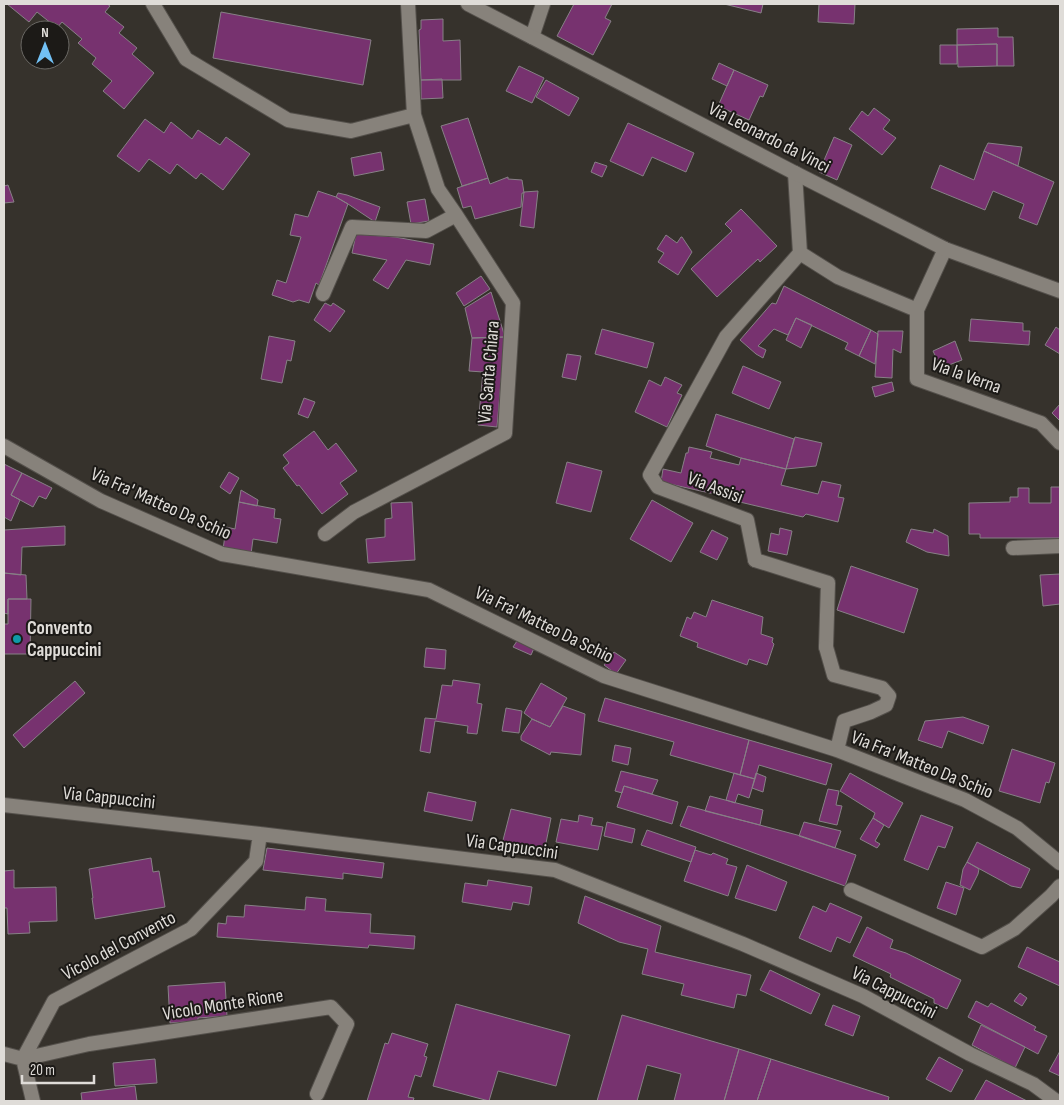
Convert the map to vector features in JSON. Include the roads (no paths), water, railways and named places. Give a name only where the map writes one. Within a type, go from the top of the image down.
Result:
[{"type":"street","points":[[153,4],[186,59],[288,120],[351,130],[414,115]]},
{"type":"street","name":"Via Santa Chiara","points":[[325,534],[354,512],[505,433],[513,303],[438,189],[414,115],[408,4]]},
{"type":"street","name":"Via Leonardo da Vinci","points":[[468,4],[945,249],[1060,292]]},
{"type":"street","points":[[532,36],[544,4]]},
{"type":"street","points":[[795,173],[800,253],[838,277],[918,310],[945,249]]},
{"type":"street","points":[[323,294],[352,226],[426,231],[456,215]]},
{"type":"street","name":"Via Assisi","points":[[800,253],[726,337],[650,475],[658,487],[747,520],[755,560],[828,583],[826,647],[834,675],[882,688],[890,696],[886,705],[844,721],[837,750]]},
{"type":"street","name":"Via la Verna","points":[[918,310],[917,379],[1041,422],[1060,443]]},
{"type":"street","name":"Via Fra' Matteo Da Schio","points":[[4,446],[101,501],[222,554],[429,590],[604,676],[837,750],[965,800],[1017,828],[1060,864]]},
{"type":"street","points":[[1013,548],[1060,546]]},
{"type":"street","name":"Via Cappuccini","points":[[4,805],[555,870],[743,944],[863,996],[970,1054],[1033,1084],[1056,1101]]},
{"type":"street","name":"Vicolo del Convento","points":[[23,1059],[54,1001],[191,929],[256,860],[260,834]]},
{"type":"street","points":[[851,890],[982,947],[1014,929],[1060,886]]},
{"type":"street","name":"Vicolo Monte Rione","points":[[23,1059],[88,1044],[331,1007],[347,1024],[317,1094]]},
{"type":"street","points":[[4,1054],[23,1059],[33,1101]]},
{"type":"place","name":"Convento Cappuccini","points":[[17,639]]}]
